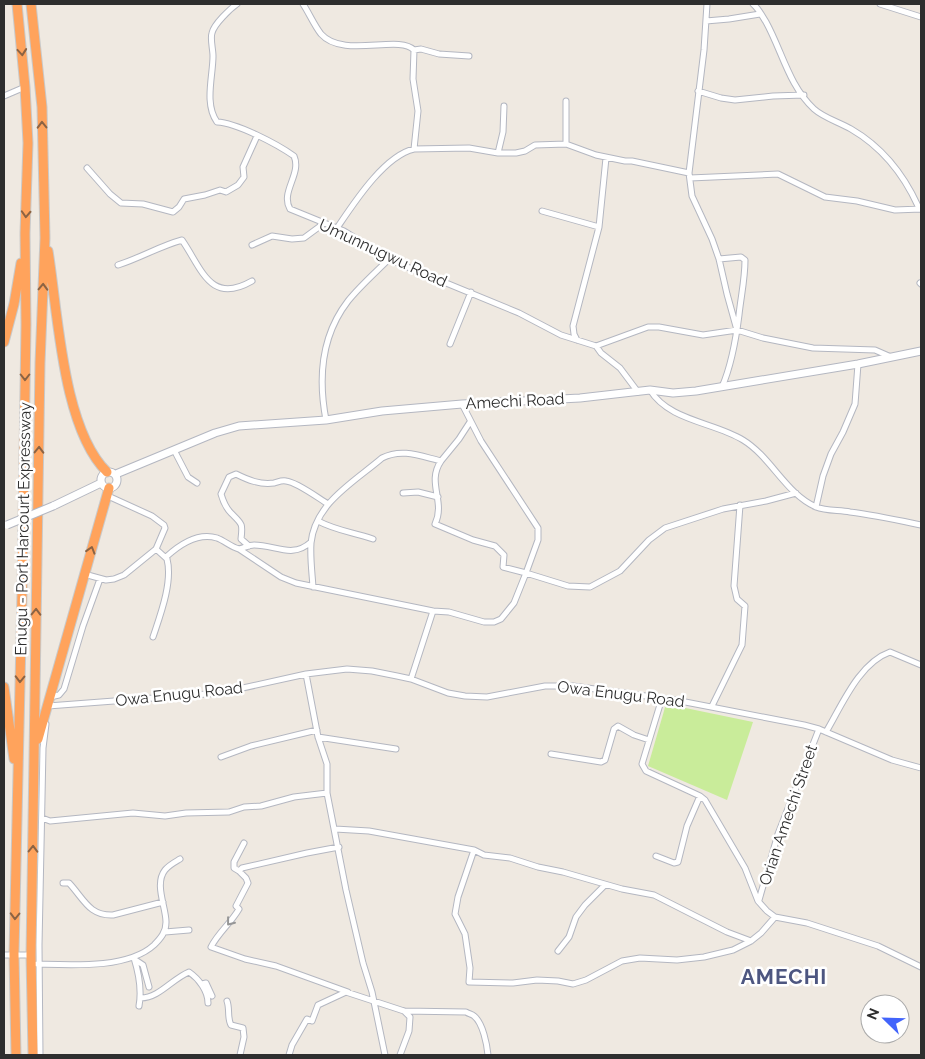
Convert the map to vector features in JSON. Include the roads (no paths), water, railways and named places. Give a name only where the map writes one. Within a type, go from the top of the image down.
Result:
[{"type":"highway","points":[[16,1055],[14,954],[28,143],[17,4]]},
{"type":"highway","name":"Enugu - Port Harcourt Expressway","points":[[31,4],[42,107],[44,238],[40,363],[33,1055]]},
{"type":"highway","points":[[4,342],[14,304],[25,233]]},
{"type":"highway","points":[[44,238],[48,252],[62,358],[80,427],[95,459],[111,473]]},
{"type":"highway","points":[[35,749],[106,489]]},
{"type":"highway","points":[[4,687],[7,732],[18,780]]},
{"type":"main road","name":"Amechi Road","points":[[111,473],[215,433],[239,426],[326,420],[382,411],[462,404],[580,398],[638,393],[650,390],[673,393],[722,387],[858,364],[921,351]]},
{"type":"main road","points":[[6,526],[52,506],[112,488],[117,482],[111,473],[101,478],[106,489]]},
{"type":"street","name":"Umunnugwu Road","points":[[238,4],[228,11],[212,32],[211,104],[213,116],[217,122],[224,122],[256,136],[292,155],[295,160],[294,176],[287,198],[290,209],[351,235],[389,259],[519,312],[561,335],[596,346],[601,353],[620,368],[638,393]]},
{"type":"street","points":[[303,4],[322,34],[334,42],[353,46],[402,45],[414,50],[469,56]]},
{"type":"street","points":[[707,4],[690,175],[692,196],[719,259],[738,330]]},
{"type":"street","points":[[753,4],[776,40],[794,84],[814,108],[859,134],[881,152],[900,173],[921,209]]},
{"type":"street","points":[[706,21],[729,20],[759,11],[764,4]]},
{"type":"street","points":[[880,4],[921,17]]},
{"type":"street","points":[[414,50],[413,79],[418,111],[414,149]]},
{"type":"street","points":[[4,96],[25,87]]},
{"type":"street","points":[[698,91],[735,100],[804,95]]},
{"type":"street","points":[[566,101],[566,144]]},
{"type":"street","points":[[498,153],[503,132],[504,106]]},
{"type":"street","points":[[87,168],[110,194],[121,203],[143,204],[174,212],[179,208],[184,198],[205,195],[220,190],[226,192],[238,185],[244,177],[243,166],[256,136]]},
{"type":"street","points":[[337,228],[381,170],[396,156],[406,151],[414,149],[470,148],[498,153],[525,151],[535,145],[566,144],[606,158],[632,161],[690,175],[778,174],[825,197],[857,201],[896,210],[921,209]]},
{"type":"street","points":[[577,340],[573,326],[598,227],[606,158]]},
{"type":"street","points":[[542,211],[598,227]]},
{"type":"street","points":[[252,245],[272,236],[292,239],[304,238],[323,224]]},
{"type":"street","points":[[118,265],[182,240],[198,267],[220,289],[232,290],[252,281]]},
{"type":"street","points":[[719,259],[741,257],[745,260],[738,330],[727,375],[722,387]]},
{"type":"street","points":[[326,420],[322,384],[324,352],[327,344],[338,318],[349,301],[389,259]]},
{"type":"street","points":[[450,344],[470,292]]},
{"type":"street","points":[[596,346],[648,327],[659,327],[703,335],[738,330],[763,338],[813,348],[875,350],[891,357]]},
{"type":"street","points":[[816,507],[823,476],[831,454],[855,404],[858,364]]},
{"type":"street","points":[[650,390],[655,399],[665,406],[691,419],[721,429],[744,440],[773,467],[796,493],[816,507],[921,525]]},
{"type":"street","points":[[166,557],[179,545],[194,539],[216,538],[239,549],[280,577],[296,584],[433,611],[449,612],[484,622],[494,622],[501,619],[514,603],[538,540],[538,528],[470,422],[462,404]]},
{"type":"street","points":[[470,422],[436,467],[434,476],[440,513],[436,524],[473,540],[495,546],[504,555],[503,567],[568,586],[590,587],[620,571],[649,540],[665,528],[714,511],[766,502],[796,493]]},
{"type":"street","points":[[174,450],[188,476],[197,483]]},
{"type":"street","points":[[312,587],[311,542],[318,521],[328,504],[382,458],[389,455],[398,452],[409,453],[441,461]]},
{"type":"street","points":[[249,546],[241,539],[243,529],[240,521],[230,512],[221,494],[229,477],[236,474],[262,483],[274,483],[284,480],[292,482],[328,504]]},
{"type":"street","points":[[84,574],[100,580],[114,579],[124,575],[156,549],[162,535],[164,524],[106,489]]},
{"type":"street","points":[[403,493],[418,492],[438,497]]},
{"type":"street","points":[[712,706],[742,645],[745,606],[737,599],[734,586],[740,505]]},
{"type":"street","points":[[318,521],[344,532],[359,534],[373,540]]},
{"type":"street","points":[[239,549],[249,546],[296,550],[305,548],[311,542]]},
{"type":"street","points":[[153,637],[162,610],[169,565],[166,557],[156,549]]},
{"type":"street","points":[[40,1055],[34,961],[42,818],[43,748],[49,702],[64,689],[100,580]]},
{"type":"street","points":[[411,679],[433,611]]},
{"type":"street","points":[[826,732],[863,670],[876,658],[890,652],[921,665]]},
{"type":"street","name":"Owa Enugu Road","points":[[49,702],[220,693],[306,674],[355,669],[411,679],[448,693],[478,698],[545,686],[573,686],[712,706],[819,729],[892,760],[921,768]]},
{"type":"street","points":[[306,674],[318,737],[327,764],[327,793],[348,898],[385,1055]]},
{"type":"street","name":"Orian Amechi Street","points":[[662,698],[642,764],[644,770],[700,796],[709,805],[719,826],[745,868],[758,901],[776,917]]},
{"type":"street","points":[[551,754],[601,762],[606,760],[614,729],[618,726],[649,740]]},
{"type":"street","name":"Orian Amechi Street","points":[[758,901],[778,834],[819,729]]},
{"type":"street","points":[[221,756],[250,746],[317,730]]},
{"type":"street","points":[[318,737],[396,749]]},
{"type":"street","points":[[42,818],[50,822],[132,814],[165,816],[186,813],[228,812],[244,807],[261,806],[314,794],[327,793]]},
{"type":"street","points":[[656,856],[674,863],[678,862],[687,826],[700,796]]},
{"type":"street","points":[[335,830],[369,831],[474,850],[484,855],[510,858],[605,885],[654,895],[720,929],[751,941]]},
{"type":"street","points":[[244,843],[234,862],[234,868],[241,870],[339,847]]},
{"type":"street","points":[[474,850],[454,914],[465,934],[470,968],[469,982],[513,983],[558,980],[573,984],[586,980],[622,962],[640,958],[689,960],[733,950],[751,941],[776,917],[807,923],[878,946],[921,967]]},
{"type":"street","points":[[4,955],[14,954],[34,961],[65,966],[134,958],[152,948],[165,932],[166,922],[161,891],[162,874],[180,859]]},
{"type":"street","points":[[241,870],[248,883],[236,906],[239,909],[215,939],[211,947],[244,959],[276,966],[373,1001],[404,1010],[466,1012],[476,1017],[481,1027],[488,1055]]},
{"type":"street","points":[[63,883],[69,883],[92,911],[107,915],[163,902]]},
{"type":"street","points":[[558,950],[569,937],[576,917],[605,885]]},
{"type":"street","points":[[165,932],[189,930]]},
{"type":"street","points":[[134,958],[143,965],[149,987]]},
{"type":"street","points":[[134,958],[139,973],[141,998],[139,1006]]},
{"type":"street","points":[[141,998],[153,996],[164,990],[177,978],[190,972],[202,984],[208,997],[208,1003]]},
{"type":"street","points":[[202,984],[206,983],[212,996]]},
{"type":"street","points":[[288,1055],[292,1044],[307,1019],[312,1021],[318,1005],[348,992]]},
{"type":"street","points":[[227,1001],[229,1006],[228,1021],[231,1025],[244,1028],[240,1055]]},
{"type":"street","points":[[400,1055],[410,1028],[410,1017],[404,1010]]},
{"type":"district","name":"AMECHI","points":[[784,976]]}]
